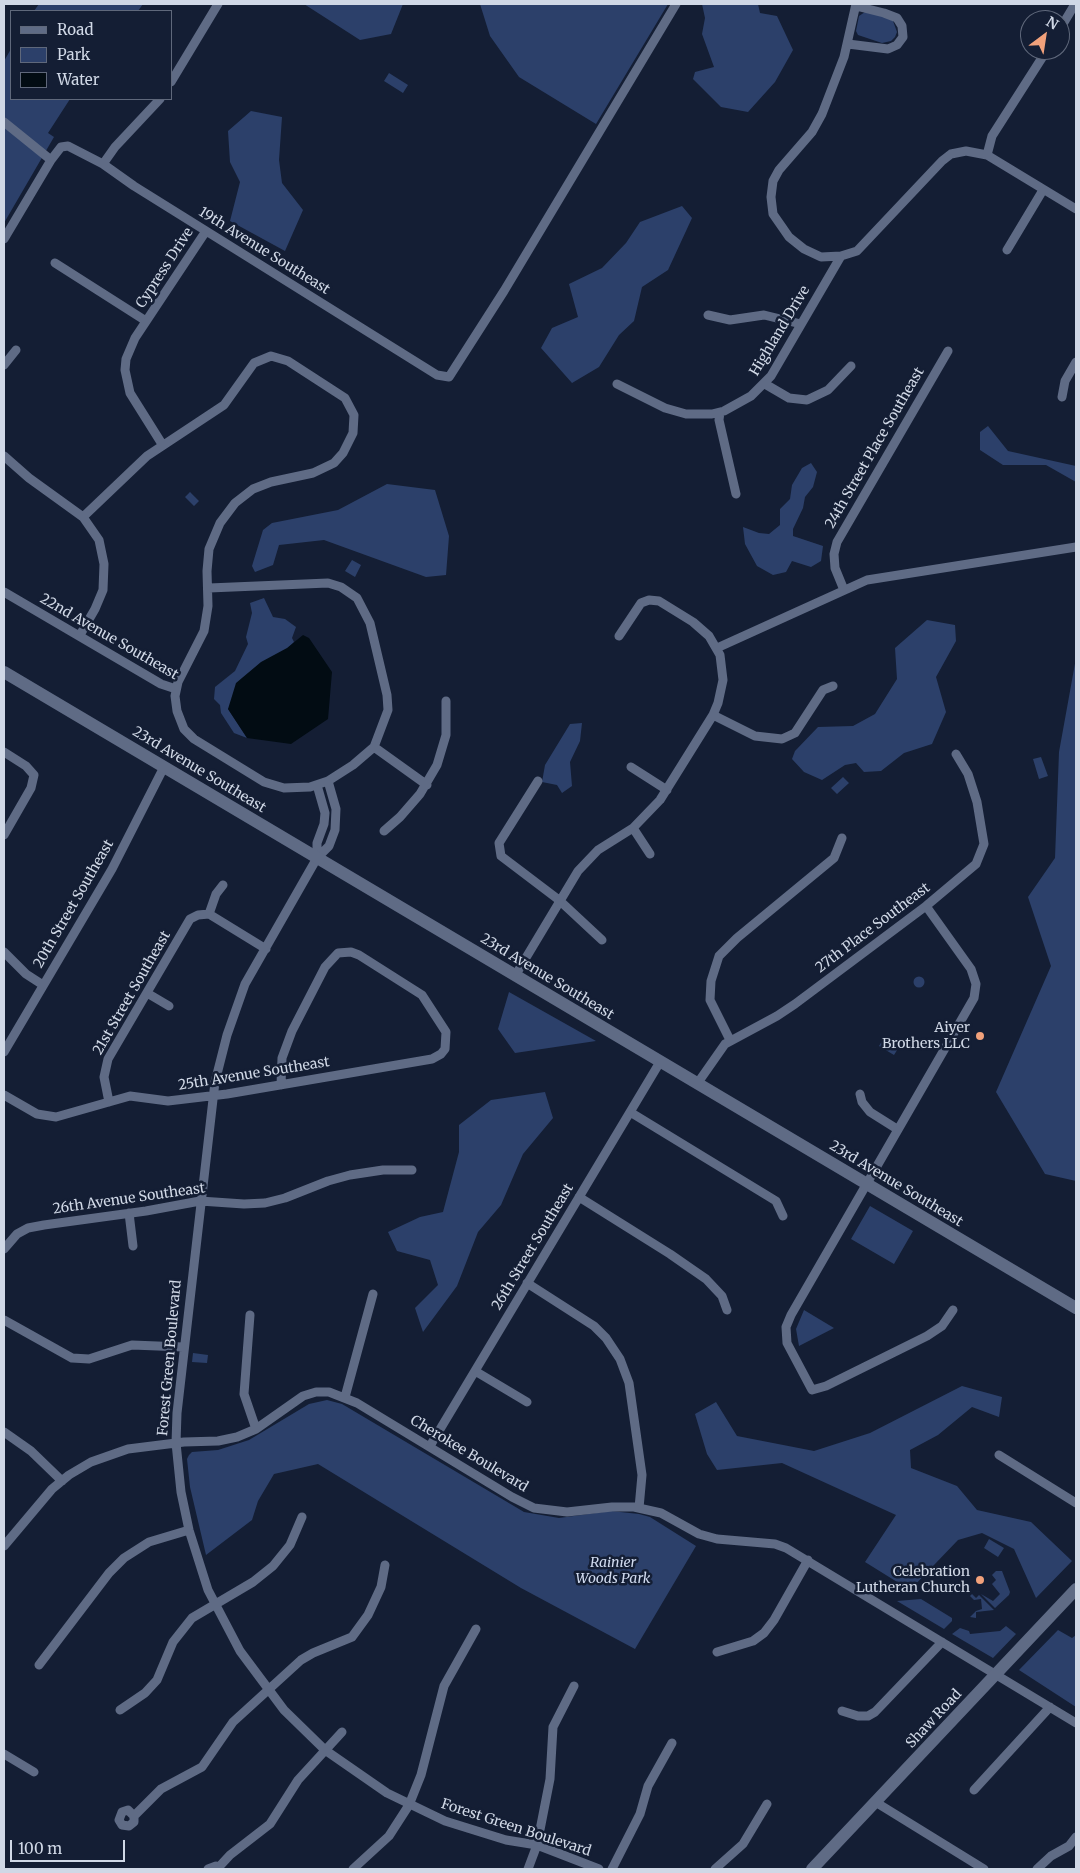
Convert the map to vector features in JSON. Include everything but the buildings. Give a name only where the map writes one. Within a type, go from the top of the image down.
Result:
[{"type":"street","points":[[172,80],[218,4]]},
{"type":"street","name":"19th Avenue Southeast","points":[[51,160],[61,147],[68,146],[77,149],[440,376],[449,378],[504,292],[676,4]]},
{"type":"street","points":[[848,44],[888,48],[897,45],[903,37],[902,26],[897,18],[856,5],[848,44],[834,88],[822,114],[812,132],[779,170],[773,181],[770,197],[773,214],[789,237],[821,257],[842,256],[857,251],[866,244],[946,157],[966,151],[987,155],[1076,209]]},
{"type":"street","points":[[987,155],[992,136],[1041,60]]},
{"type":"street","points":[[103,164],[114,146],[159,100]]},
{"type":"street","points":[[4,122],[51,160],[4,239]]},
{"type":"street","points":[[1007,250],[1043,190]]},
{"type":"street","name":"Cypress Drive","points":[[162,444],[134,402],[126,377],[128,352],[146,321],[206,231]]},
{"type":"street","name":"Highland Drive","points":[[617,384],[676,412],[694,415],[720,412],[751,396],[765,384],[842,256]]},
{"type":"street","points":[[55,263],[146,321]]},
{"type":"street","points":[[708,315],[730,320],[764,314],[801,324]]},
{"type":"street","points":[[4,365],[16,350]]},
{"type":"street","name":"24th Street Place Southeast","points":[[844,590],[835,568],[834,554],[837,542],[948,351]]},
{"type":"street","points":[[83,517],[137,464],[162,444],[224,405],[254,362],[278,356],[341,394],[350,404],[355,424],[351,439],[343,454],[334,463],[313,473],[262,485],[243,495],[235,502],[220,523],[212,538],[207,571],[209,588],[206,620],[202,636],[176,689]]},
{"type":"street","points":[[1062,397],[1065,381],[1076,362]]},
{"type":"street","points":[[765,384],[789,398],[806,400],[828,390],[851,366]]},
{"type":"street","points":[[720,412],[719,420],[736,494]]},
{"type":"street","points":[[4,456],[29,478],[83,517],[99,540],[104,574],[101,596],[80,635]]},
{"type":"street","points":[[718,648],[867,580],[888,575],[1076,547]]},
{"type":"street","points":[[209,588],[322,583],[336,585],[357,598],[366,612],[384,679],[388,710],[374,747],[426,785]]},
{"type":"street","name":"22nd Avenue Southeast","points":[[4,592],[161,684],[176,689],[179,720],[184,729],[194,739],[274,786],[295,789],[328,781],[360,760],[374,747]]},
{"type":"street","points":[[515,976],[578,871],[592,856],[633,828],[660,800],[713,715],[723,680],[722,663],[718,648],[702,628],[659,601],[649,600],[641,603],[619,636]]},
{"type":"street","name":"23rd Avenue Southeast","points":[[4,672],[1076,1308]]},
{"type":"street","points":[[713,715],[755,736],[782,739],[795,733],[823,690],[833,686]]},
{"type":"street","points":[[384,831],[400,817],[426,785],[437,766],[445,742],[446,701]]},
{"type":"street","points":[[4,752],[26,766],[34,776],[31,788],[4,834]]},
{"type":"street","name":"27th Place Southeast","points":[[697,1084],[717,1052],[730,1040],[777,1016],[926,906],[976,864],[984,849],[983,834],[973,785],[956,754]]},
{"type":"street","name":"20th Street Southeast","points":[[4,1052],[112,869],[164,767]]},
{"type":"street","points":[[631,767],[667,790]]},
{"type":"street","name":"Forest Green Boulevard","points":[[328,781],[333,794],[336,821],[329,846],[318,858],[246,984],[234,1013],[220,1058],[213,1094],[183,1347],[176,1443],[181,1492],[189,1530],[214,1604],[240,1651],[268,1691],[302,1729],[325,1750],[370,1783],[409,1805],[473,1831],[537,1845],[599,1869]]},
{"type":"street","points":[[538,781],[504,833],[499,842],[499,850],[506,861],[559,900],[602,940]]},
{"type":"street","points":[[317,785],[326,813],[317,843],[318,858]]},
{"type":"street","points":[[633,828],[650,854]]},
{"type":"street","points":[[730,1040],[710,1000],[710,981],[719,956],[736,938],[834,858],[842,838]]},
{"type":"street","points":[[223,885],[216,894],[209,914],[266,949]]},
{"type":"street","points":[[926,906],[971,969],[975,979],[976,991],[972,1004],[897,1129],[865,1184],[859,1199],[791,1315],[786,1327],[787,1343],[812,1390],[826,1386],[927,1336],[942,1326],[953,1310]]},
{"type":"street","name":"21st Street Southeast","points":[[109,1102],[104,1077],[106,1064],[190,920],[198,915],[209,914]]},
{"type":"street","name":"25th Avenue Southeast","points":[[4,1095],[36,1114],[56,1117],[74,1114],[130,1096],[168,1101],[281,1085],[432,1059],[441,1054],[447,1042],[446,1032],[422,995],[359,955],[344,951],[338,953],[328,963],[300,1013],[282,1058],[281,1085]]},
{"type":"street","points":[[4,952],[26,974],[43,985]]},
{"type":"street","points":[[148,993],[169,1006]]},
{"type":"street","name":"26th Street Southeast","points":[[430,1446],[660,1062]]},
{"type":"street","points":[[860,1094],[862,1102],[870,1112],[897,1129]]},
{"type":"street","points":[[630,1112],[776,1201],[783,1216]]},
{"type":"street","name":"26th Avenue Southeast","points":[[4,1249],[17,1234],[28,1228],[129,1214],[200,1200],[244,1204],[265,1203],[285,1198],[328,1181],[350,1175],[383,1170],[412,1170]]},
{"type":"street","points":[[579,1197],[706,1279],[722,1296],[727,1310]]},
{"type":"street","points":[[129,1214],[133,1246]]},
{"type":"street","points":[[527,1283],[594,1326],[606,1338],[620,1359],[629,1383],[642,1475],[639,1508]]},
{"type":"street","points":[[345,1396],[374,1294]]},
{"type":"street","points":[[250,1315],[244,1394],[256,1429]]},
{"type":"street","points":[[4,1320],[72,1358],[89,1358],[132,1345],[183,1347]]},
{"type":"street","points":[[475,1371],[527,1402]]},
{"type":"street","name":"Cherokee Boulevard","points":[[4,1545],[45,1496],[80,1468],[128,1449],[176,1443],[218,1441],[256,1429],[303,1396],[316,1392],[329,1392],[345,1396],[512,1497],[534,1508],[567,1512],[612,1506],[639,1508],[661,1513],[699,1534],[717,1539],[774,1544],[808,1560],[995,1676]]},
{"type":"street","points":[[4,1432],[31,1451],[62,1481]]},
{"type":"street","points":[[999,1455],[1076,1503]]},
{"type":"street","points":[[120,1710],[150,1689],[182,1630],[198,1614],[253,1582],[272,1566],[290,1545],[302,1516]]},
{"type":"street","points":[[39,1665],[116,1565],[150,1542],[189,1530]]},
{"type":"street","points":[[717,1652],[753,1641],[764,1633],[774,1620],[808,1560]]},
{"type":"street","points":[[134,1816],[160,1789],[202,1768],[234,1722],[306,1656],[352,1637],[368,1615],[381,1586],[385,1565]]},
{"type":"street","name":"Shaw Road","points":[[812,1869],[877,1803],[1076,1589]]},
{"type":"street","points":[[353,1869],[389,1836],[409,1805],[421,1775],[444,1686],[476,1629]]},
{"type":"street","points":[[842,1711],[858,1716],[868,1716],[875,1712],[942,1642]]},
{"type":"street","points":[[995,1676],[1076,1723]]},
{"type":"street","points":[[528,1869],[537,1845],[550,1779],[553,1727],[574,1686]]},
{"type":"street","points":[[974,1790],[1050,1707]]},
{"type":"street","points":[[208,1869],[212,1866],[219,1868],[230,1855],[270,1824],[298,1780],[342,1732]]},
{"type":"street","points":[[612,1869],[640,1814],[648,1786],[672,1743]]},
{"type":"street","points":[[4,1754],[34,1772]]},
{"type":"street","points":[[877,1803],[984,1869]]},
{"type":"street","points":[[715,1869],[743,1844],[767,1804]]},
{"type":"street","points":[[1037,1869],[1052,1856],[1068,1846],[1076,1836]]},
{"type":"green space","points":[[39,4],[143,4],[139,10],[35,10]]},
{"type":"green space","points":[[304,4],[403,4],[391,34],[360,40]]},
{"type":"green space","points":[[480,4],[668,4],[596,124],[519,77],[490,36]]},
{"type":"green space","points":[[702,4],[758,4],[760,13],[777,16],[793,50],[775,82],[748,112],[721,107],[693,79],[695,72],[714,67],[702,34],[705,18]]},
{"type":"green space","points":[[865,12],[886,17],[893,21],[897,32],[895,37],[891,41],[882,43],[858,35],[856,31],[859,16]]},
{"type":"green space","points":[[10,51],[10,100],[69,100],[48,133],[54,137],[4,223],[4,61]]},
{"type":"green space","points":[[389,73],[408,85],[403,93],[384,81]]},
{"type":"green space","points":[[251,111],[282,117],[279,160],[282,183],[303,210],[285,251],[230,221],[240,182],[230,162],[228,131]]},
{"type":"green space","points":[[682,206],[692,218],[668,270],[642,287],[634,321],[619,335],[599,367],[572,383],[541,348],[552,328],[578,317],[569,284],[602,268],[626,243],[640,222]]},
{"type":"green space","points":[[988,426],[1008,451],[1076,466],[1076,482],[1046,465],[1003,465],[980,450],[980,432]]},
{"type":"green space","points":[[811,463],[817,472],[813,487],[805,497],[803,508],[793,529],[793,536],[823,546],[821,561],[811,567],[792,561],[786,572],[773,575],[757,566],[745,544],[743,527],[759,533],[769,534],[780,525],[780,509],[790,499],[792,485],[802,468]]},
{"type":"green space","points":[[387,484],[435,490],[449,536],[446,575],[426,577],[324,540],[279,545],[273,565],[255,572],[252,566],[263,530],[272,523],[338,510]]},
{"type":"green space","points":[[190,492],[199,501],[194,506],[185,497]]},
{"type":"green space","points":[[352,560],[361,565],[355,577],[345,571]]},
{"type":"green space","points":[[264,598],[273,617],[285,619],[296,627],[292,638],[294,642],[228,709],[247,738],[234,733],[221,713],[220,705],[214,699],[215,687],[235,671],[248,644],[246,637],[252,613],[250,603]]},
{"type":"green space","points":[[927,620],[955,625],[956,641],[936,677],[946,712],[932,744],[904,753],[881,771],[864,772],[856,763],[845,765],[822,780],[804,772],[792,759],[795,751],[818,727],[853,726],[875,714],[897,679],[895,648]]},
{"type":"green space","points":[[1076,658],[1076,1181],[1045,1174],[996,1092],[1051,966],[1028,897],[1055,858],[1059,752]]},
{"type":"green space","points":[[582,723],[580,741],[570,762],[572,786],[562,793],[557,785],[542,782],[545,765],[570,724]]},
{"type":"green space","points":[[1041,757],[1048,776],[1039,779],[1033,759]]},
{"type":"green space","points":[[843,777],[849,783],[837,794],[831,788]]},
{"type":"green space","points":[[919,976],[925,982],[919,988],[913,982]]},
{"type":"green space","points":[[509,992],[596,1041],[515,1053],[498,1029]]},
{"type":"green space","points":[[884,1038],[899,1047],[894,1055],[879,1046]]},
{"type":"green space","points":[[545,1092],[553,1118],[523,1154],[501,1205],[478,1232],[457,1286],[423,1332],[415,1308],[438,1285],[430,1260],[397,1251],[388,1232],[420,1217],[443,1212],[459,1152],[459,1125],[491,1100]]},
{"type":"green space","points":[[870,1206],[913,1231],[894,1264],[851,1239]]},
{"type":"green space","points":[[804,1310],[834,1328],[799,1346],[796,1329]]},
{"type":"green space","points":[[193,1353],[208,1355],[207,1363],[192,1362]]},
{"type":"green space","points":[[962,1386],[1002,1397],[999,1417],[972,1407],[938,1435],[910,1450],[911,1468],[957,1486],[977,1510],[1031,1522],[1072,1561],[1036,1598],[1014,1549],[982,1533],[958,1540],[910,1590],[865,1562],[896,1515],[782,1463],[717,1470],[707,1454],[695,1414],[716,1402],[737,1436],[814,1451],[870,1433]]},
{"type":"green space","name":"Rainier Woods Park","points":[[327,1400],[342,1404],[524,1512],[559,1518],[611,1511],[639,1514],[650,1517],[696,1546],[635,1649],[521,1588],[318,1464],[274,1474],[258,1501],[252,1520],[206,1555],[190,1487],[187,1459],[189,1455],[192,1452],[218,1450],[249,1440],[309,1404]]},
{"type":"green space","points":[[989,1539],[1004,1548],[998,1557],[984,1548]]},
{"type":"green space","points":[[996,1571],[1002,1571],[1010,1592],[995,1608],[981,1594],[993,1601],[1000,1594],[992,1584],[996,1580],[992,1575]]},
{"type":"green space","points":[[972,1594],[976,1598],[979,1595],[994,1610],[976,1612],[976,1618],[970,1617],[976,1611],[982,1609],[981,1599],[974,1600],[970,1596]]},
{"type":"green space","points":[[921,1599],[952,1618],[952,1621],[944,1629],[897,1601]]},
{"type":"green space","points":[[1006,1626],[1016,1634],[993,1658],[952,1634],[960,1628],[969,1631],[970,1634],[1000,1631]]},
{"type":"green space","points":[[1058,1630],[1072,1638],[1076,1635],[1076,1707],[1019,1670]]},
{"type":"water","points":[[303,635],[309,638],[332,672],[328,719],[291,744],[247,738],[228,709],[236,683],[261,662],[287,648]]},
{"type":"place","name":"Aiyer Brothers LLC","points":[[980,1036]]},
{"type":"place","name":"Celebration Lutheran Church","points":[[980,1580]]}]
